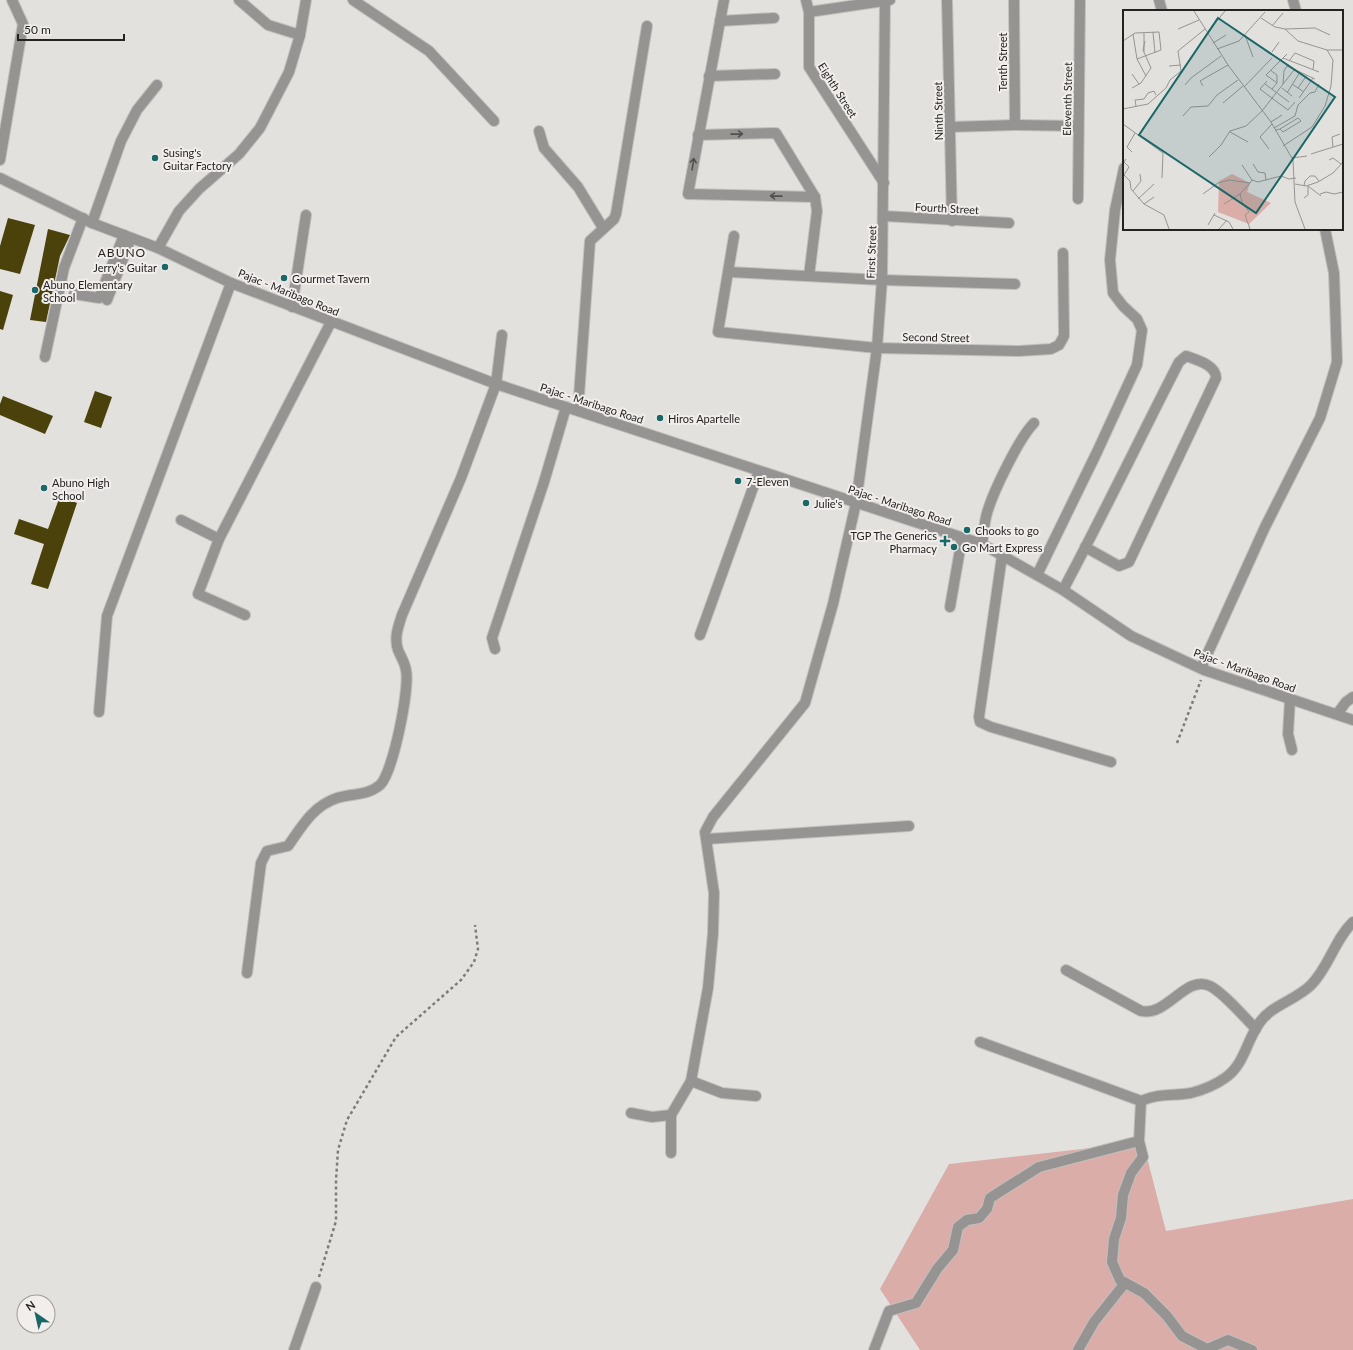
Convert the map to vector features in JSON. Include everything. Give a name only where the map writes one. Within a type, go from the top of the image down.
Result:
[{"type":"street","points":[[0,160],[23,24],[12,0]]},
{"type":"street","points":[[240,0],[268,25],[300,35]]},
{"type":"street","points":[[158,248],[179,211],[199,189],[239,154],[260,128],[289,72],[300,35],[306,0]]},
{"type":"street","points":[[353,0],[428,51],[494,121]]},
{"type":"street","points":[[724,0],[688,194],[815,197]]},
{"type":"street","name":"Eighth Street","points":[[806,0],[809,12],[809,66],[884,182]]},
{"type":"street","name":"Ninth Street","points":[[948,0],[952,220]]},
{"type":"street","name":"Tenth Street","points":[[1014,0],[1015,125]]},
{"type":"street","name":"Eleventh Street","points":[[1078,198],[1080,0]]},
{"type":"street","points":[[1158,0],[1162,10]]},
{"type":"street","points":[[1293,0],[1296,10]]},
{"type":"street","points":[[809,12],[887,1]]},
{"type":"street","name":"First Street","points":[[671,1116],[691,1081],[708,988],[714,933],[714,893],[705,832],[713,817],[805,703],[833,604],[856,503],[878,348],[884,216],[887,1]]},
{"type":"street","points":[[720,21],[774,18]]},
{"type":"street","points":[[578,410],[590,241],[614,219],[616,214],[647,26]]},
{"type":"street","points":[[709,76],[775,74]]},
{"type":"street","points":[[45,357],[64,268],[88,220],[121,140],[137,110],[157,85]]},
{"type":"street","points":[[950,127],[1015,125],[1078,126]]},
{"type":"street","points":[[539,131],[544,148],[578,187],[603,228]]},
{"type":"street","points":[[698,135],[776,133],[815,197],[817,211],[809,276]]},
{"type":"street","points":[[1037,575],[1098,452],[1137,365],[1142,330],[1137,319],[1123,306],[1113,293],[1110,260],[1115,210],[1123,173]]},
{"type":"street","name":"Pajac - Maribago Road","points":[[0,178],[88,220],[158,248],[232,283],[496,384],[982,544],[1063,590],[1131,636],[1203,669],[1353,720]]},
{"type":"street","points":[[292,307],[306,214]]},
{"type":"street","name":"Fourth Street","points":[[884,216],[1009,223]]},
{"type":"street","points":[[1203,669],[1265,527],[1320,418],[1337,362],[1334,273],[1325,230]]},
{"type":"street","points":[[74,294],[99,298],[128,236]]},
{"type":"street","points":[[107,300],[128,236]]},
{"type":"street","points":[[734,236],[729,272],[882,280],[1016,284]]},
{"type":"street","name":"Second Street","points":[[729,272],[718,332],[878,348],[1018,351],[1051,349],[1059,345],[1064,336],[1063,253]]},
{"type":"street","points":[[99,712],[107,616],[232,283]]},
{"type":"street","points":[[245,615],[198,594],[219,539],[331,322]]},
{"type":"street","points":[[247,973],[261,863],[267,852],[288,846],[311,813],[337,798],[367,794],[381,784],[394,754],[405,696],[406,670],[398,649],[396,636],[402,615],[461,478],[496,384],[502,335]]},
{"type":"street","points":[[1063,590],[1179,362],[1186,356],[1213,368],[1216,378],[1129,562],[1119,566],[1085,547]]},
{"type":"street","points":[[495,649],[492,638],[544,482],[566,407]]},
{"type":"street","points":[[982,544],[987,514],[996,490],[1020,442],[1034,423]]},
{"type":"street","points":[[700,635],[759,471]]},
{"type":"street","points":[[181,520],[219,539]]},
{"type":"street","points":[[950,607],[962,538]]},
{"type":"street","points":[[1002,556],[979,717],[980,722],[991,728],[1111,762]]},
{"type":"street","points":[[1337,714],[1346,702],[1353,697]]},
{"type":"street","points":[[1290,699],[1288,734],[1292,750]]},
{"type":"street","points":[[707,839],[909,826]]},
{"type":"street","points":[[980,1042],[1141,1101],[1159,1095],[1191,1093],[1203,1090],[1226,1078],[1243,1058],[1260,1021],[1271,1011],[1300,993],[1314,982],[1323,971],[1347,929],[1353,922]]},
{"type":"street","points":[[1066,970],[1136,1009],[1146,1012],[1157,1010],[1192,986],[1207,985],[1217,991],[1256,1029]]},
{"type":"street","points":[[691,1081],[722,1093],[756,1096]]},
{"type":"street","points":[[1141,1101],[1139,1141],[1143,1157],[1131,1173],[1123,1195],[1121,1218],[1114,1239],[1112,1262],[1120,1280],[1144,1293],[1167,1316],[1182,1336],[1207,1349],[1228,1340],[1252,1350]]},
{"type":"street","points":[[631,1113],[652,1117],[671,1116],[671,1153]]},
{"type":"street","points":[[874,1350],[889,1311],[916,1303],[937,1269],[953,1250],[958,1227],[967,1220],[979,1218],[986,1209],[990,1198],[1039,1167],[1139,1141]]},
{"type":"street","points":[[1078,1350],[1094,1322],[1125,1283]]},
{"type":"street","points":[[294,1350],[316,1287]]},
{"type":"path","points":[[1177,743],[1203,669]]},
{"type":"path","points":[[316,1287],[336,1221],[338,1150],[347,1120],[396,1037],[461,980],[474,962],[478,949],[474,925]]},
{"type":"shaded area","points":[[1143,1142],[1166,1231],[1353,1199],[1353,1350],[920,1350],[880,1289],[949,1164]]},
{"type":"building","points":[[8,218],[35,225],[20,274],[0,269],[0,246]]},
{"type":"building","points":[[48,229],[70,235],[60,256],[46,322],[30,320]]},
{"type":"building","points":[[0,291],[13,295],[3,330],[0,329]]},
{"type":"building","points":[[95,391],[112,397],[101,428],[84,422]]},
{"type":"building","points":[[3,396],[53,416],[45,434],[0,415],[0,404]]},
{"type":"building","points":[[60,496],[77,503],[48,589],[31,584],[44,544],[14,534],[19,519],[48,529]]},
{"type":"place","name":"Susing's Guitar Factory","points":[[155,158]]},
{"type":"place","name":"Jerry's Guitar","points":[[165,267]]},
{"type":"place","name":"Gourmet Tavern","points":[[284,278]]},
{"type":"place","name":"Abuno Elementary School","points":[[35,290]]},
{"type":"place","name":"Hiros Apartelle","points":[[660,418]]},
{"type":"place","name":"7-Eleven","points":[[738,481]]},
{"type":"place","name":"Abuno High School","points":[[44,488]]},
{"type":"place","name":"Julie's","points":[[806,503]]},
{"type":"place","name":"Chooks to go","points":[[967,530]]},
{"type":"place","name":"TGP The Generics Pharmacy","points":[[945,541]]},
{"type":"place","name":"Go Mart Express","points":[[954,547]]},
{"type":"district","name":"ABUNO","points":[[122,252]]}]
